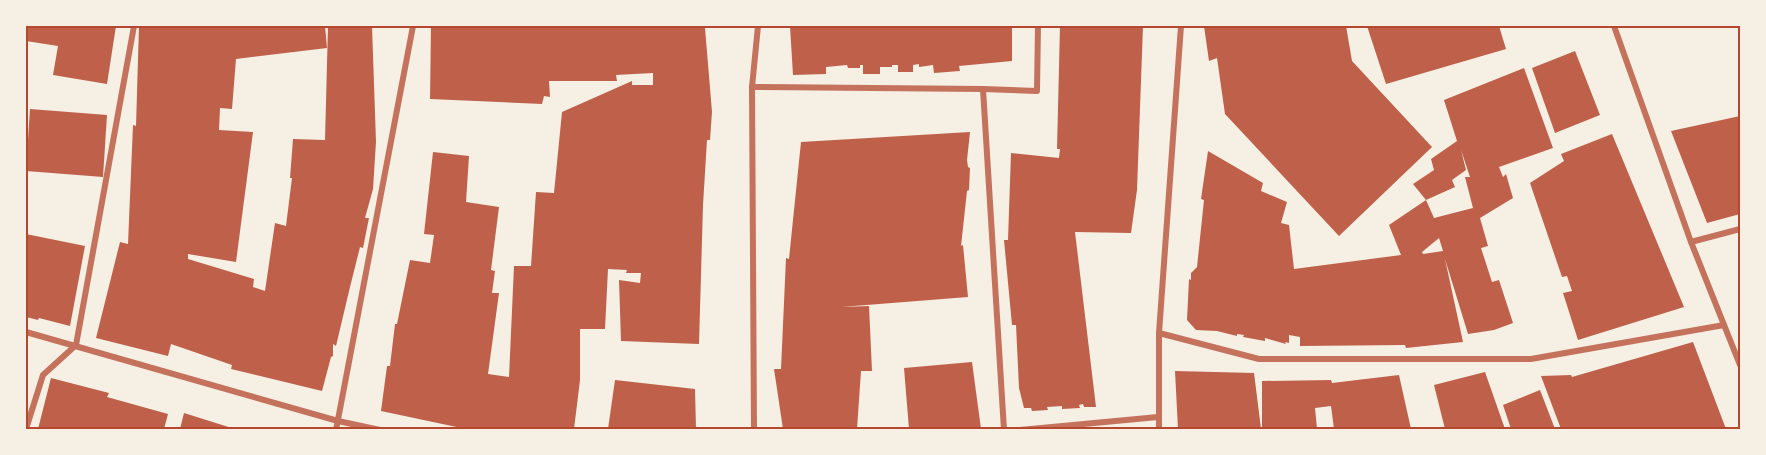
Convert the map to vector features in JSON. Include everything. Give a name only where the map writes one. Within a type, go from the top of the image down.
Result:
[{"type":"street","points":[[26,429],[43,375],[76,345],[134,26]]},
{"type":"street","points":[[336,429],[413,26]]},
{"type":"street","points":[[753,429],[752,87],[758,26]]},
{"type":"street","points":[[752,87],[1037,91],[1038,26]]},
{"type":"street","points":[[1159,429],[1159,333],[1181,26]]},
{"type":"street","points":[[1614,26],[1690,242],[1740,365]]},
{"type":"street","points":[[983,89],[1004,429]]},
{"type":"street","points":[[1690,242],[1740,229]]},
{"type":"street","points":[[1159,333],[1259,359],[1531,359],[1724,325]]},
{"type":"street","points":[[26,332],[338,421],[380,429]]},
{"type":"street","points":[[1020,429],[1158,417]]},
{"type":"building","points":[[26,26],[116,26],[107,84],[53,75],[58,46],[26,41]]},
{"type":"building","points":[[139,26],[325,26],[327,48],[236,59],[232,109],[220,108],[219,130],[253,132],[236,262],[188,254],[188,259],[254,279],[253,287],[265,291],[275,223],[286,226],[292,178],[290,178],[293,139],[325,140],[328,26],[372,26],[376,142],[373,189],[365,218],[369,218],[363,248],[360,247],[336,346],[333,344],[333,356],[322,391],[231,369],[232,365],[171,344],[168,356],[96,338],[120,242],[128,244],[133,125],[136,126]]},
{"type":"building","points":[[431,26],[709,26],[705,28],[712,112],[710,140],[707,140],[703,205],[699,344],[621,341],[619,280],[640,283],[641,273],[626,273],[627,270],[608,269],[605,329],[580,329],[580,380],[574,429],[466,429],[381,411],[395,324],[397,324],[410,260],[430,263],[434,235],[424,234],[433,152],[469,156],[466,202],[499,207],[491,270],[495,271],[492,293],[499,293],[488,374],[509,377],[514,266],[531,266],[536,192],[554,193],[562,112],[632,81],[632,85],[653,85],[653,73],[616,75],[617,81],[549,81],[550,97],[544,96],[542,104],[430,99]]},
{"type":"building","points":[[790,26],[1012,26],[1012,61],[959,66],[960,71],[934,73],[933,65],[919,67],[919,64],[913,65],[913,72],[898,72],[898,65],[892,65],[892,67],[880,67],[880,74],[863,74],[863,65],[860,65],[860,68],[848,68],[847,65],[826,67],[826,74],[793,75]]},
{"type":"building","points":[[1060,26],[1143,26],[1137,190],[1131,233],[1075,232],[1096,407],[1084,407],[1083,404],[1079,405],[1080,408],[1062,409],[1062,406],[1032,411],[1031,408],[1024,408],[1019,388],[1016,325],[1012,325],[1004,240],[1008,240],[1011,153],[1059,158],[1060,149],[1057,149]]},
{"type":"building","points":[[1204,26],[1346,26],[1352,61],[1432,147],[1339,236],[1225,114],[1217,58],[1209,61]]},
{"type":"building","points":[[1367,26],[1499,26],[1506,49],[1386,84]]},
{"type":"building","points":[[1575,51],[1600,115],[1555,133],[1532,68]]},
{"type":"building","points":[[1524,68],[1553,148],[1499,167],[1503,177],[1506,174],[1513,198],[1480,218],[1488,246],[1481,248],[1492,282],[1499,280],[1513,323],[1494,330],[1468,334],[1445,259],[1463,342],[1406,348],[1405,345],[1300,346],[1300,337],[1289,335],[1289,343],[1285,342],[1286,344],[1265,338],[1265,341],[1243,337],[1244,335],[1196,330],[1187,320],[1189,279],[1191,280],[1191,273],[1197,267],[1204,200],[1201,199],[1208,151],[1263,183],[1261,191],[1287,202],[1281,223],[1289,225],[1294,269],[1401,255],[1389,225],[1426,200],[1413,184],[1434,170],[1431,159],[1457,141],[1444,100]],"holes":[[[1461,150],[1470,177],[1465,177],[1473,208],[1434,218],[1426,200],[1455,187],[1452,180],[1466,170]],[[1439,238],[1443,251],[1423,254],[1422,252]]]},
{"type":"building","points":[[30,109],[107,115],[103,177],[26,171]]},
{"type":"building","points":[[1740,116],[1740,214],[1707,223],[1671,131]]},
{"type":"building","points":[[970,132],[967,160],[970,168],[969,190],[967,191],[961,246],[963,245],[968,297],[841,307],[869,306],[872,371],[861,371],[857,429],[783,429],[774,369],[781,369],[786,258],[789,259],[801,142]]},
{"type":"building","points":[[1612,134],[1684,307],[1578,340],[1563,293],[1572,291],[1567,276],[1562,277],[1530,183],[1564,161],[1561,154]]},
{"type":"building","points":[[26,234],[85,246],[70,326],[26,317]]},
{"type":"building","points":[[1693,342],[1726,429],[1561,429],[1541,376],[1571,375],[1572,377]]},
{"type":"building","points":[[972,362],[981,429],[909,429],[904,368]]},
{"type":"building","points":[[1175,371],[1254,373],[1261,429],[1178,429]]},
{"type":"building","points":[[1485,372],[1505,429],[1445,429],[1434,385]]},
{"type":"building","points":[[1399,375],[1411,429],[1334,429],[1331,406],[1315,408],[1317,429],[1262,429],[1262,381],[1331,380],[1332,383]]},
{"type":"building","points":[[51,378],[109,393],[107,397],[168,414],[164,429],[38,429]]},
{"type":"building","points":[[615,380],[695,389],[696,429],[608,429]]},
{"type":"building","points":[[1540,390],[1555,429],[1511,429],[1503,405]]},
{"type":"building","points":[[184,413],[235,429],[180,429]]}]
